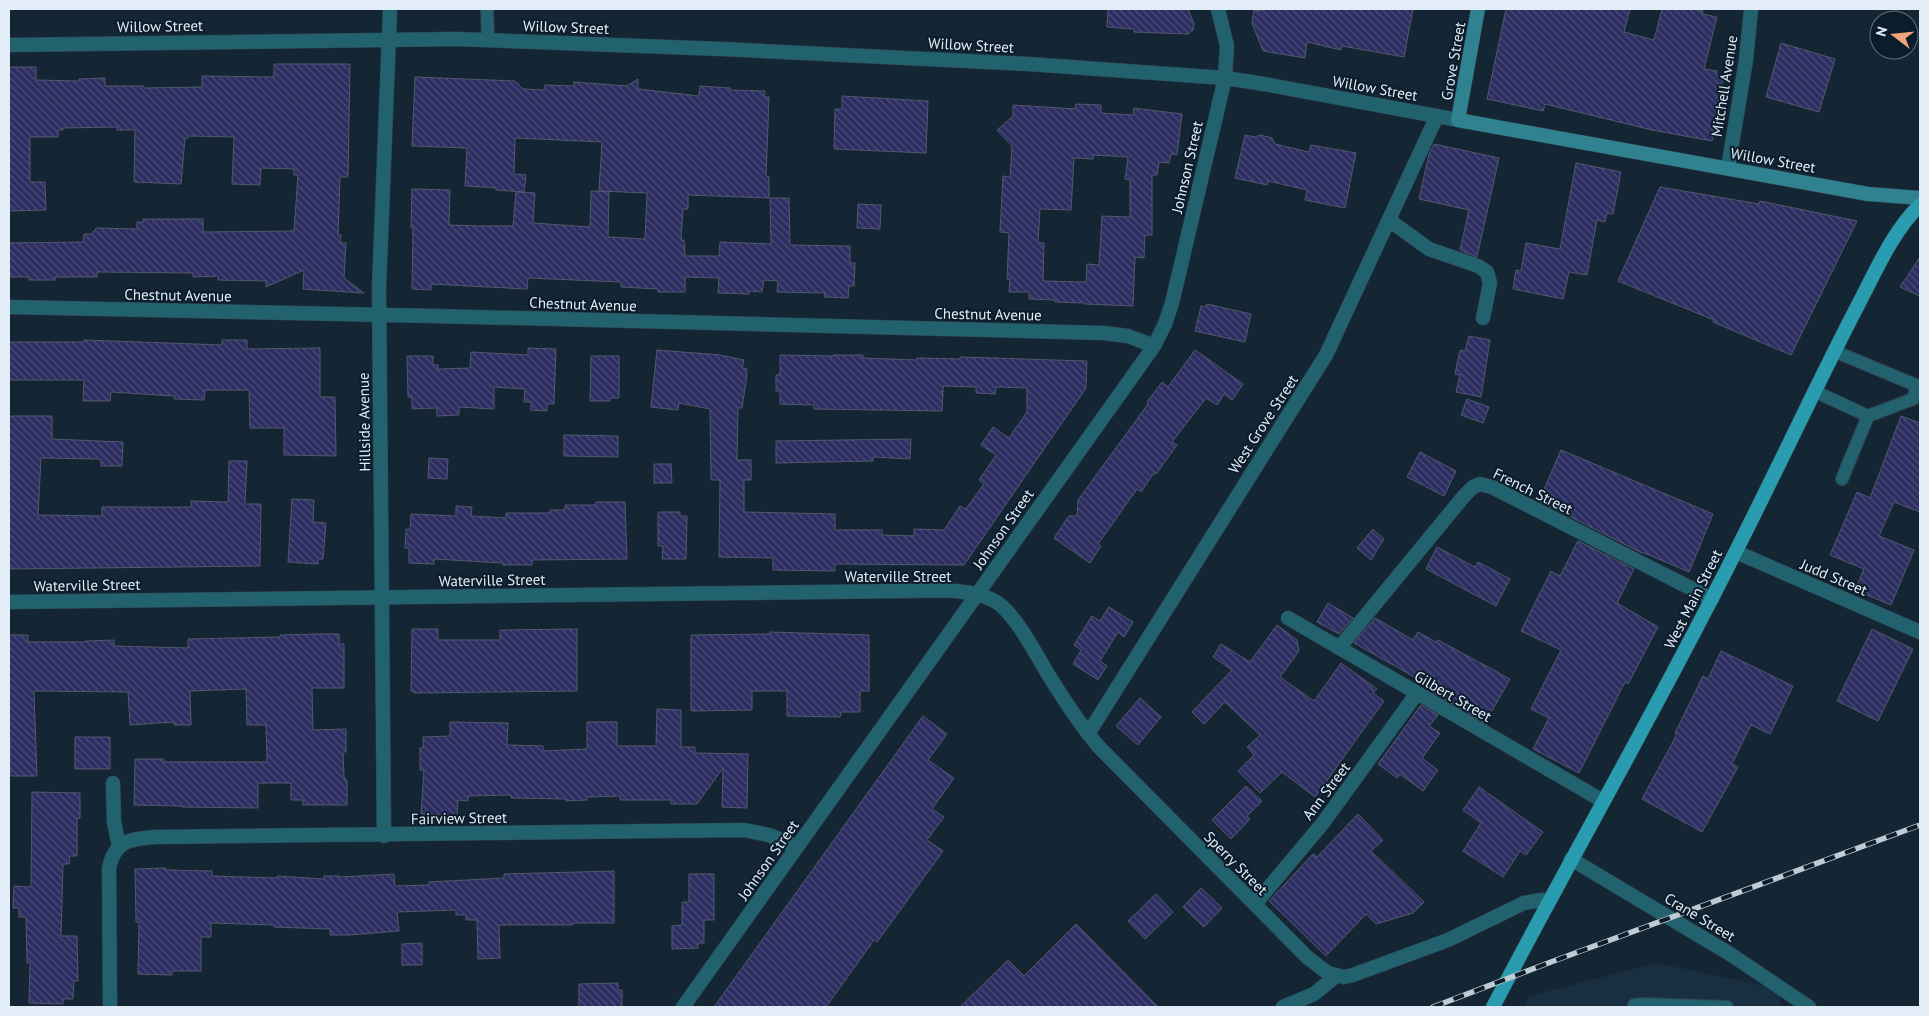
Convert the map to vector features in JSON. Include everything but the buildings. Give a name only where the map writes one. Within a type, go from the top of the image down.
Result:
[{"type":"main road","name":"Grove Street","points":[[1458,120],[1478,9]]},
{"type":"main road","name":"Willow Street","points":[[1458,120],[1868,194],[1920,198]]},
{"type":"main road","name":"West Main Street","points":[[1493,1007],[1548,900],[1712,599],[1834,351],[1896,235],[1920,205]]},
{"type":"street","name":"Hillside Avenue","points":[[384,836],[379,315],[390,9]]},
{"type":"street","name":"Johnson Street","points":[[683,1007],[1154,346],[1165,324],[1172,303],[1225,78],[1227,46],[1218,9]]},
{"type":"street","name":"Mitchell Avenue","points":[[1728,168],[1746,60],[1751,9]]},
{"type":"street","name":"Willow Street","points":[[9,45],[388,39],[488,40],[1020,64],[1225,78],[1458,120]]},
{"type":"street","name":"West Grove Street","points":[[1088,734],[1248,477],[1326,356],[1437,116]]},
{"type":"street","points":[[1389,220],[1429,249],[1478,266],[1486,272],[1490,283],[1483,318]]},
{"type":"street","name":"Chestnut Avenue","points":[[9,307],[1104,333],[1128,336],[1154,346]]},
{"type":"street","name":"French Street","points":[[1339,648],[1464,496],[1473,487],[1480,484],[1492,487],[1712,599]]},
{"type":"street","name":"Judd Street","points":[[1736,552],[1920,632]]},
{"type":"street","name":"Waterville Street","points":[[9,602],[903,591],[976,595]]},
{"type":"street","name":"Sperry Street","points":[[976,595],[992,599],[1009,612],[1072,712],[1114,764],[1308,958],[1319,968],[1336,976]]},
{"type":"street","name":"Gilbert Street","points":[[1288,618],[1603,801]]},
{"type":"street","name":"Ann Street","points":[[1255,904],[1323,823],[1417,693]]},
{"type":"street","points":[[110,1007],[109,868],[111,858],[119,846],[114,822],[113,783]]},
{"type":"street","name":"Fairview Street","points":[[119,846],[132,840],[156,837],[384,836],[744,830],[769,835],[797,848]]},
{"type":"street","name":"Crane Street","points":[[1571,859],[1730,954],[1809,1007]]},
{"type":"street","points":[[1283,1007],[1314,994],[1336,976],[1364,972],[1448,940],[1524,904],[1548,900]]},
{"type":"lane","points":[[487,9],[488,40]]},
{"type":"lane","points":[[1814,391],[1868,416],[1913,399],[1919,386],[1834,351]]},
{"type":"lane","points":[[1842,479],[1868,416]]},
{"type":"lane","points":[[1634,1007],[1634,1005],[1643,1004],[1727,1007]]},
{"type":"shaded area","points":[[1657,963],[1780,989],[1780,1007],[1525,1007],[1529,996]]},
{"type":"railway","points":[[1433,1007],[1920,825]]}]
